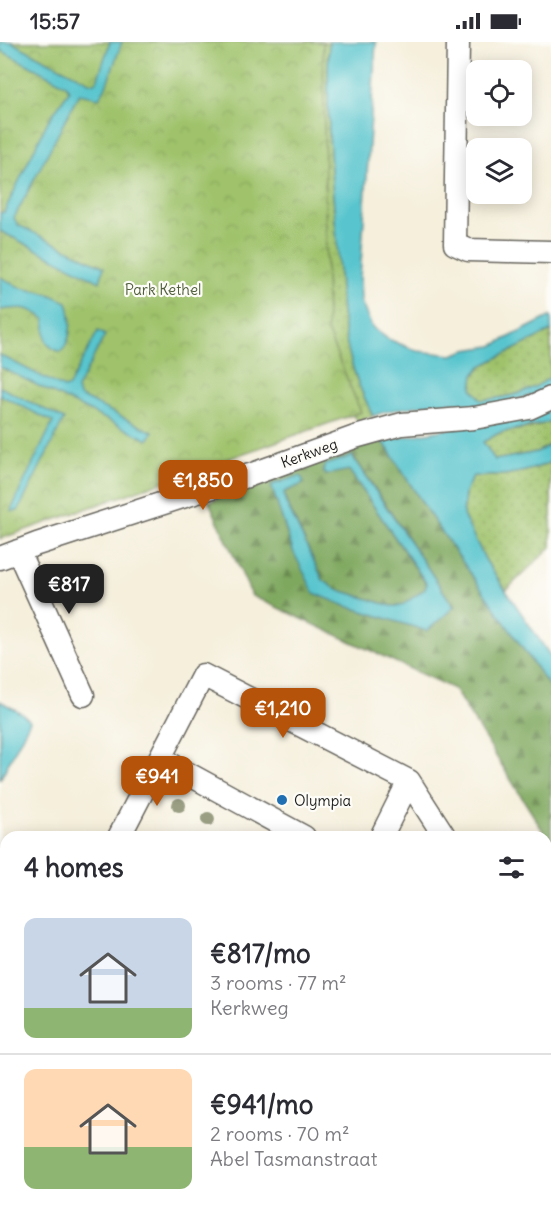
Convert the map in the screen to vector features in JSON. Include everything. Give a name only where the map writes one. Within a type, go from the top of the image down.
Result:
[{"type":"street","points":[[458,42],[455,244],[468,250],[551,252]]},
{"type":"street","name":"Kerkweg","points":[[83,695],[9,555],[250,475],[355,437],[402,424],[474,418],[529,408],[551,398]]},
{"type":"street","points":[[122,831],[203,675],[409,781],[441,831]]},
{"type":"street","points":[[161,759],[289,831]]},
{"type":"street","points":[[384,831],[409,781]]},
{"type":"green space","name":"Park Kethel","points":[[0,42],[323,42],[327,331],[361,412],[0,539]]},
{"type":"green space","points":[[310,42],[329,42],[329,136],[342,310],[352,365],[373,416],[359,421],[352,415],[319,367]]},
{"type":"green space","points":[[551,331],[551,377],[518,394],[481,400],[472,388],[474,375],[481,366]]},
{"type":"green space","points":[[551,421],[551,444],[537,452],[495,460],[483,442],[499,433],[535,427]]},
{"type":"green space","points":[[383,441],[428,512],[551,689],[551,831],[543,831],[454,689],[252,596],[209,502],[295,467]],"holes":[[[354,457],[454,607],[427,631],[343,605],[293,551],[271,485],[280,481],[303,484],[284,492],[286,501],[323,580],[336,589],[391,606],[401,606],[425,589],[427,585],[349,470],[325,475]]]},
{"type":"green space","points":[[551,462],[551,547],[506,590],[486,561],[463,515],[465,492],[473,476],[513,473]]},
{"type":"water","points":[[0,42],[11,42],[91,83],[97,81],[110,42],[122,42],[105,89],[99,98],[79,94],[14,218],[18,225],[104,267],[100,282],[0,231],[0,213],[4,212],[48,121],[69,91],[66,85],[0,50]]},
{"type":"water","points":[[329,42],[376,42],[360,278],[361,302],[372,327],[388,339],[417,351],[452,355],[466,350],[492,346],[551,316],[551,331],[481,366],[474,375],[472,388],[481,400],[518,394],[551,377],[551,388],[501,403],[429,405],[392,410],[373,416],[352,365],[342,310],[329,136]]},
{"type":"water","points":[[0,277],[21,288],[49,294],[67,302],[70,328],[68,341],[61,352],[47,343],[45,319],[24,308],[0,310]]},
{"type":"water","points":[[98,331],[105,335],[77,389],[79,396],[153,432],[148,440],[0,367],[0,355],[64,388],[69,386]]},
{"type":"water","points":[[0,387],[64,419],[18,511],[11,511],[53,422],[0,395]]},
{"type":"water","points":[[551,410],[551,421],[499,433],[483,442],[495,460],[537,452],[551,444],[551,462],[513,474],[473,476],[465,492],[463,515],[486,561],[551,657],[551,689],[428,512],[383,441]]},
{"type":"water","points":[[352,456],[454,607],[427,631],[343,605],[314,593],[293,551],[271,485],[299,476],[303,479],[303,484],[284,492],[285,501],[323,580],[336,589],[391,606],[401,606],[425,589],[427,584],[349,470],[325,475],[323,471],[325,465]]},
{"type":"water","points":[[0,701],[23,714],[30,721],[0,780]]},
{"type":"place","name":"Olympia","points":[[282,800]]}]
